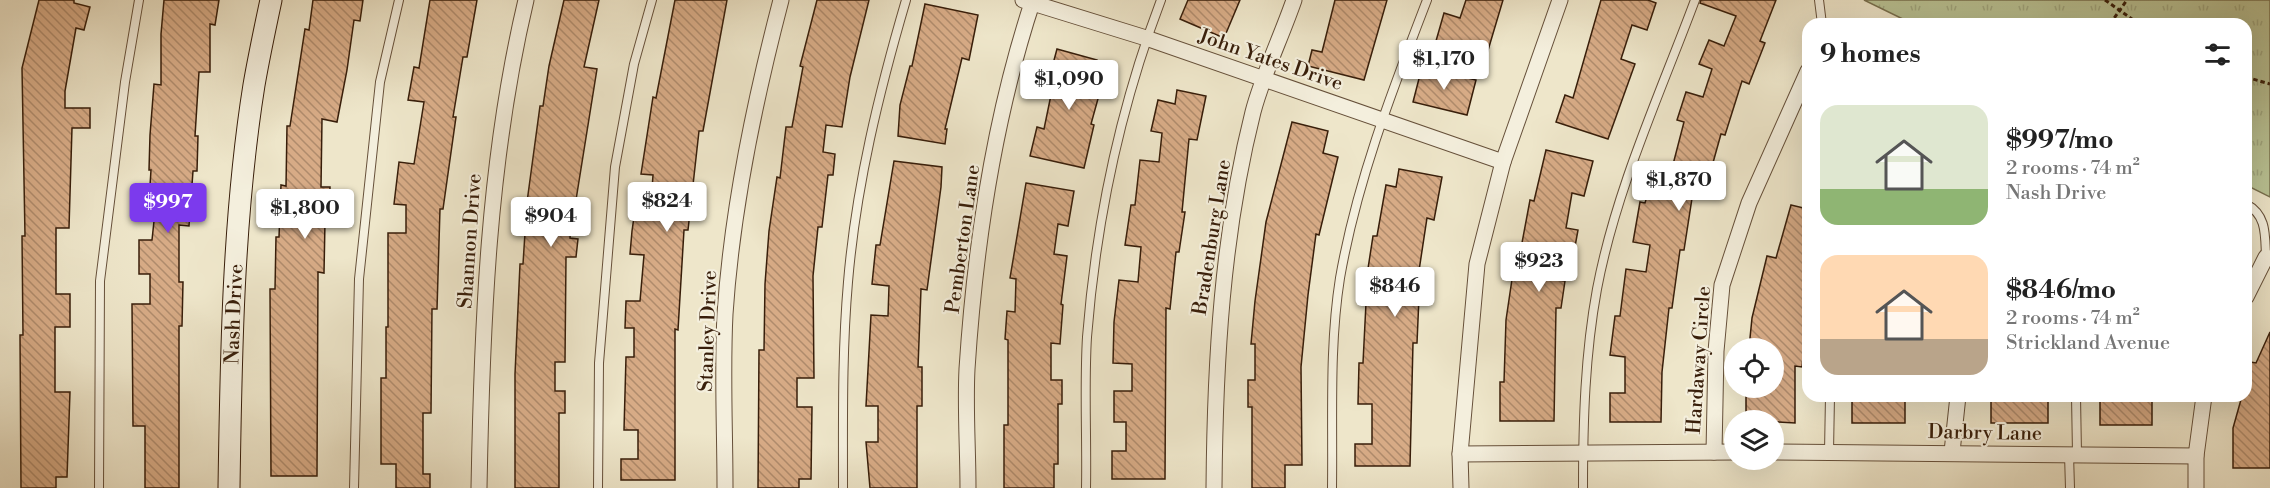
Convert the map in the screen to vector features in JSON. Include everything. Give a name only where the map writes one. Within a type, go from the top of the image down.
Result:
[{"type":"street","name":"Nash Drive","points":[[229,488],[230,404],[242,193],[254,84],[271,0]]},
{"type":"street","name":"Shannon Drive","points":[[479,488],[481,371],[496,168],[502,117],[526,0]]},
{"type":"street","name":"Stanley Drive","points":[[725,488],[725,315],[734,224],[749,127],[780,0]]},
{"type":"street","name":"Bradenburg Lane","points":[[1214,488],[1215,397],[1221,295],[1254,109],[1294,0]]},
{"type":"street","points":[[1461,488],[1460,454],[1477,264],[1503,162],[1560,0]]},
{"type":"street","name":"John Yates Drive","points":[[1030,1],[1146,38],[1503,162]]},
{"type":"street","name":"Pemberton Lane","points":[[968,488],[967,371],[982,216],[1006,97],[1030,1]]},
{"type":"street","name":"Hardaway Circle","points":[[1714,452],[1716,351],[1722,285],[1749,203],[1802,84]]},
{"type":"street","points":[[2252,285],[2268,254]]},
{"type":"street","points":[[1952,452],[1957,402]]},
{"type":"street","points":[[2196,488],[2196,456],[2203,402]]},
{"type":"street","points":[[1460,454],[1724,452]]},
{"type":"street","name":"Darbry Lane","points":[[1784,452],[2196,456]]},
{"type":"lane","points":[[99,488],[100,281],[125,82],[139,0]]},
{"type":"lane","points":[[354,488],[359,279],[380,82],[399,0]]},
{"type":"lane","points":[[598,488],[599,363],[615,166],[634,64],[652,0]]},
{"type":"lane","points":[[843,488],[843,366],[848,280],[880,88],[906,0]]},
{"type":"lane","points":[[1086,488],[1087,339],[1097,237],[1121,124],[1146,38],[1161,0]]},
{"type":"lane","points":[[1332,488],[1333,357],[1340,280],[1355,203],[1382,120],[1427,0]]},
{"type":"lane","points":[[1583,488],[1586,361],[1597,287],[1619,205],[1695,0]]},
{"type":"lane","points":[[1819,0],[1821,18]]},
{"type":"lane","points":[[2252,207],[2264,222],[2268,254]]},
{"type":"lane","points":[[1829,452],[1830,402]]},
{"type":"lane","points":[[2070,488],[2076,402]]},
{"type":"path","points":[[2105,0],[2130,18]]},
{"type":"path","points":[[2115,18],[2127,0]]},
{"type":"path","points":[[2252,79],[2270,84]]},
{"type":"green space","points":[[1864,0],[2270,0],[2270,197],[2252,188],[2252,18],[1901,18]]},
{"type":"building","points":[[39,0],[74,0],[74,3],[90,7],[84,30],[76,28],[65,91],[65,108],[90,108],[90,128],[72,128],[69,228],[56,228],[56,294],[70,294],[70,327],[55,327],[55,392],[70,392],[67,477],[56,477],[56,488],[21,488],[20,335],[23,335],[22,236],[25,236],[22,68]]},
{"type":"building","points":[[164,0],[219,0],[215,25],[210,24],[210,72],[199,72],[195,136],[198,136],[197,171],[193,171],[189,226],[179,225],[179,282],[183,282],[182,326],[179,326],[179,488],[145,488],[145,426],[133,426],[132,304],[150,304],[150,274],[139,274],[139,240],[152,240],[156,202],[149,201],[150,135],[154,84],[161,85]]},
{"type":"building","points":[[313,0],[363,0],[360,21],[354,20],[337,122],[322,119],[321,187],[330,187],[329,221],[325,221],[324,273],[318,272],[317,476],[271,476],[270,289],[275,289],[276,237],[279,237],[281,185],[286,186],[287,126],[290,126],[305,29],[309,30]]},
{"type":"building","points":[[430,0],[477,0],[467,57],[463,57],[453,117],[456,117],[443,209],[440,209],[437,309],[432,309],[431,413],[423,413],[423,474],[430,474],[430,488],[396,488],[396,464],[381,464],[381,378],[386,378],[386,327],[388,327],[388,233],[406,233],[406,205],[394,204],[399,162],[414,164],[424,102],[408,100],[414,67],[419,68]]},
{"type":"building","points":[[564,0],[599,0],[584,67],[597,69],[575,206],[572,205],[570,238],[578,239],[576,257],[566,257],[565,362],[555,362],[555,391],[565,391],[565,413],[559,413],[559,488],[515,488],[515,374],[520,264],[523,264],[527,202],[540,106],[543,106],[549,66]]},
{"type":"building","points":[[675,0],[727,0],[703,131],[699,131],[688,230],[684,230],[678,330],[675,329],[675,480],[621,480],[621,459],[638,459],[638,430],[624,430],[626,357],[634,357],[634,328],[625,328],[626,301],[640,301],[644,255],[630,254],[632,231],[636,203],[651,204],[653,175],[641,174],[653,97],[656,98]]},
{"type":"building","points":[[817,0],[869,0],[850,77],[842,127],[826,125],[823,152],[835,154],[833,175],[828,175],[822,227],[818,227],[813,276],[814,378],[797,378],[797,407],[812,407],[811,479],[799,479],[799,488],[758,488],[759,350],[764,350],[769,231],[777,177],[780,178],[786,127],[792,127],[803,67],[800,66]]},
{"type":"building","points":[[1188,0],[1240,0],[1224,38],[1180,19]]},
{"type":"building","points":[[1335,0],[1387,0],[1364,80],[1308,66],[1312,50],[1322,52]]},
{"type":"building","points":[[1466,0],[1503,0],[1486,57],[1436,41],[1444,13],[1460,18]]},
{"type":"building","points":[[1601,0],[1648,0],[1656,3],[1647,30],[1632,25],[1621,59],[1635,64],[1608,139],[1556,122],[1565,95],[1573,98]]},
{"type":"building","points":[[1701,0],[1776,0],[1760,41],[1765,43],[1749,84],[1742,81],[1725,135],[1721,134],[1704,195],[1693,192],[1684,250],[1680,250],[1672,308],[1669,308],[1662,372],[1661,422],[1610,422],[1610,393],[1625,393],[1625,357],[1610,355],[1615,316],[1620,316],[1626,269],[1646,272],[1650,245],[1633,242],[1640,202],[1645,203],[1653,176],[1669,180],[1684,122],[1677,120],[1686,92],[1703,97],[1712,69],[1699,64],[1709,40],[1724,46],[1736,16],[1700,3]]},
{"type":"building","points":[[925,4],[978,15],[969,60],[962,58],[945,129],[947,129],[945,144],[898,136],[900,105],[910,66],[912,66]]},
{"type":"building","points":[[1057,49],[1097,60],[1093,74],[1104,77],[1091,124],[1094,125],[1084,168],[1030,156],[1037,127],[1044,129],[1051,95],[1045,94]]},
{"type":"building","points":[[1422,67],[1476,80],[1467,115],[1413,102]]},
{"type":"building","points":[[1177,90],[1206,96],[1197,140],[1189,139],[1182,212],[1185,212],[1179,252],[1176,252],[1170,309],[1166,308],[1165,479],[1112,479],[1112,451],[1126,451],[1126,422],[1114,422],[1114,391],[1132,391],[1132,364],[1113,363],[1114,322],[1119,280],[1138,282],[1141,247],[1125,245],[1131,205],[1135,205],[1140,160],[1159,162],[1162,133],[1151,131],[1158,100],[1175,104]]},
{"type":"building","points":[[1292,122],[1328,131],[1323,153],[1338,157],[1319,235],[1316,234],[1308,295],[1301,367],[1302,465],[1285,465],[1285,488],[1252,488],[1252,407],[1248,407],[1248,380],[1255,380],[1255,344],[1251,344],[1255,301],[1266,222]]},
{"type":"building","points":[[1546,150],[1593,161],[1584,196],[1572,193],[1566,228],[1578,230],[1574,252],[1553,248],[1550,279],[1565,281],[1561,308],[1556,308],[1554,421],[1500,421],[1500,382],[1504,382],[1506,320],[1515,259],[1519,259],[1530,200],[1534,201]]},
{"type":"building","points":[[894,161],[942,167],[941,187],[927,290],[921,289],[918,367],[922,367],[922,406],[917,406],[917,488],[870,488],[866,442],[878,442],[878,406],[866,406],[871,315],[888,316],[889,286],[872,284],[876,245],[880,245]]},
{"type":"building","points":[[1399,169],[1442,177],[1434,220],[1427,218],[1415,297],[1419,297],[1417,343],[1413,343],[1410,466],[1355,466],[1355,444],[1372,444],[1372,404],[1358,404],[1359,363],[1363,363],[1366,303],[1380,304],[1381,277],[1367,275],[1373,236],[1377,236],[1386,185],[1396,187]]},
{"type":"building","points":[[1026,183],[1074,191],[1068,226],[1058,224],[1054,254],[1067,256],[1061,304],[1063,305],[1060,344],[1051,343],[1051,380],[1062,380],[1062,404],[1058,404],[1058,464],[1054,464],[1054,488],[1004,488],[1004,425],[1008,425],[1008,340],[1005,339],[1007,311],[1015,312],[1016,279],[1010,278]]},
{"type":"building","points":[[1791,205],[1802,208],[1802,367],[1795,366],[1795,423],[1784,422],[1784,410],[1746,410],[1746,398],[1784,398],[1784,338],[1750,338],[1752,318],[1767,256],[1776,258]]},
{"type":"building","points":[[2270,332],[2270,468],[2233,468],[2233,428],[2240,402],[2252,402],[2252,362],[2256,363]]},
{"type":"building","points":[[1852,402],[1905,402],[1905,423],[1852,423]]},
{"type":"building","points":[[1991,402],[2048,402],[2048,423],[1991,423]]},
{"type":"building","points":[[2100,402],[2152,402],[2152,425],[2100,425]]}]
